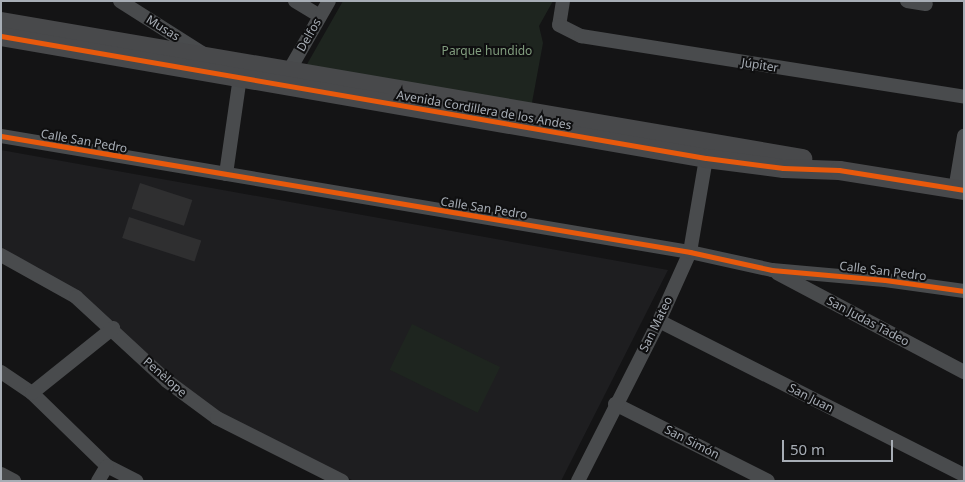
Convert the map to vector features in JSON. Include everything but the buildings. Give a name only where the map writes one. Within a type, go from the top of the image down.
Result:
[{"type":"street","name":"Musas","points":[[120,1],[205,55]]},
{"type":"street","points":[[295,1],[320,16]]},
{"type":"street","name":"Delfos","points":[[290,69],[329,1]]},
{"type":"street","name":"Júpiter","points":[[563,1],[559,25],[570,33],[964,97]]},
{"type":"street","points":[[907,1],[926,4]]},
{"type":"street","name":"Avenida Cordillera de los Andes","points":[[1,21],[290,69],[816,161],[839,170]]},
{"type":"street","name":"Avenida Cordillera de los Andes","points":[[1,36],[706,158],[783,168],[839,170],[959,190]]},
{"type":"street","points":[[226,174],[240,77]]},
{"type":"street","name":"Calle San Pedro","points":[[1,136],[690,252],[772,270],[885,280],[964,291]]},
{"type":"street","points":[[959,190],[964,136]]},
{"type":"street","name":"San Mateo","points":[[578,481],[615,404],[659,321],[690,252],[706,158]]},
{"type":"street","name":"Penèlope","points":[[1,255],[76,297],[113,328],[167,381],[217,418],[342,481]]},
{"type":"street","name":"San Judas Tadeo","points":[[772,270],[964,372]]},
{"type":"street","name":"San Juan","points":[[659,321],[964,475]]},
{"type":"street","points":[[32,393],[113,328]]},
{"type":"street","points":[[1,372],[32,393],[107,466],[136,481]]},
{"type":"street","name":"San Simón","points":[[615,404],[768,481]]},
{"type":"street","points":[[98,481],[107,466]]},
{"type":"street","points":[[1,474],[14,481]]},
{"type":"shaded area","points":[[1,150],[668,270],[561,481],[354,481],[210,409],[39,268],[1,249]]},
{"type":"green space","name":"Parque hundido","points":[[343,1],[553,1],[539,26],[543,43],[531,108],[306,66]]},
{"type":"green space","points":[[412,324],[500,367],[478,413],[390,370]]},
{"type":"cycle path","points":[[1,36],[706,158],[783,168],[839,170],[964,190]]},
{"type":"cycle path","points":[[1,136],[690,252],[772,270],[885,280],[964,291]]}]
